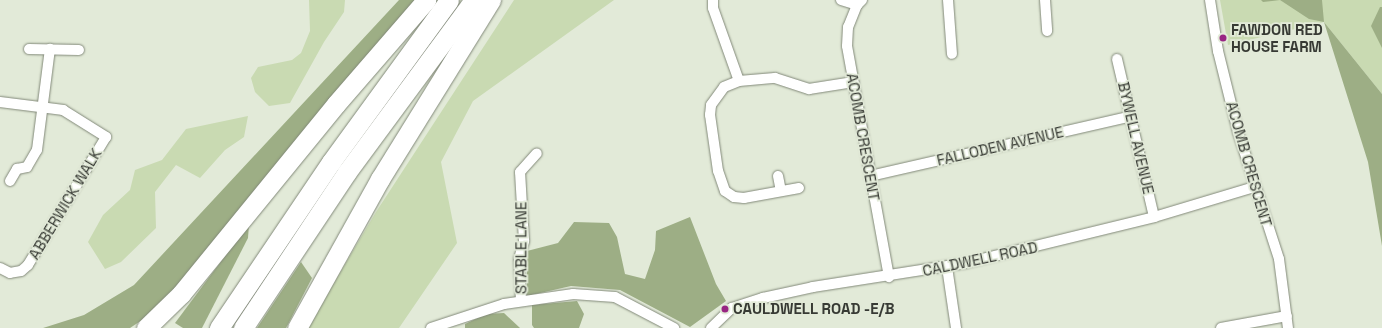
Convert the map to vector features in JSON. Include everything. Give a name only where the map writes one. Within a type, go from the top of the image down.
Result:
[{"type":"highway","points":[[146,328],[181,294],[336,104],[426,0]]},
{"type":"highway","points":[[219,328],[331,162],[449,0]]},
{"type":"highway","points":[[243,328],[347,172],[474,0]]},
{"type":"highway","points":[[297,328],[380,179],[491,0]]},
{"type":"street","points":[[713,0],[713,8],[739,81]]},
{"type":"street","points":[[841,0],[859,2]]},
{"type":"street","points":[[948,0],[952,54]]},
{"type":"street","points":[[1045,0],[1047,31]]},
{"type":"street","name":"ACOMB CRESCENT","points":[[1210,0],[1222,66],[1254,187],[1279,259],[1288,328]]},
{"type":"street","name":"ACOMB CRESCENT","points":[[859,2],[848,27],[847,46],[889,277]]},
{"type":"street","points":[[29,49],[79,50]]},
{"type":"street","points":[[10,181],[17,169],[27,167],[37,150],[50,49]]},
{"type":"street","name":"BYWELL AVENUE","points":[[1117,59],[1154,217]]},
{"type":"street","points":[[799,188],[744,198],[734,197],[725,191],[720,183],[710,115],[711,105],[724,87],[739,81],[775,78],[809,89],[853,82]]},
{"type":"street","points":[[0,102],[43,106]]},
{"type":"street","name":"ABBERWICK WALK","points":[[0,268],[10,273],[21,271],[28,265],[106,137],[62,110],[43,106]]},
{"type":"street","name":"FALLODEN AVENUE","points":[[870,176],[1130,116]]},
{"type":"street","name":"STABLE LANE","points":[[521,301],[519,259],[524,241],[520,172],[537,153]]},
{"type":"street","points":[[778,176],[781,191]]},
{"type":"street","name":"CALDWELL ROAD","points":[[711,328],[732,308],[763,298],[813,287],[889,277],[947,267],[1154,217],[1254,187]]},
{"type":"street","points":[[947,267],[956,328]]},
{"type":"street","points":[[431,328],[455,324],[521,301],[572,294],[616,297],[674,328]]},
{"type":"street","points":[[1221,328],[1287,316]]},
{"type":"green space","points":[[309,0],[345,0],[344,12],[324,42],[290,103],[269,106],[255,92],[251,78],[258,67],[292,60],[301,53],[310,31]]},
{"type":"green space","points":[[399,0],[418,0],[190,274],[151,314],[130,328],[43,328],[84,315],[134,285]]},
{"type":"green space","points":[[514,0],[614,0],[473,101],[441,162],[457,243],[399,328],[307,328],[376,212]]},
{"type":"green space","points":[[1220,0],[1382,0],[1382,94],[1324,22],[1228,45]]},
{"type":"green space","points":[[1261,0],[1280,0],[1263,2]]},
{"type":"green space","points":[[1280,0],[1322,0],[1324,22],[1309,19]]},
{"type":"green space","points":[[1380,7],[1382,7],[1382,48],[1371,26]]},
{"type":"green space","points":[[1324,22],[1382,94],[1382,246],[1368,162]]},
{"type":"green space","points":[[248,116],[244,137],[225,150],[200,178],[176,165],[155,192],[156,228],[121,262],[105,269],[88,242],[103,215],[130,190],[135,170],[162,160],[186,129]]},
{"type":"green space","points":[[690,217],[716,284],[726,301],[690,327],[620,290],[571,286],[527,296],[527,251],[558,243],[574,222],[609,223],[617,237],[625,274],[645,279],[655,250],[656,231]]},
{"type":"green space","points":[[249,224],[248,238],[202,328],[183,328],[175,323]]},
{"type":"green space","points":[[301,262],[312,278],[286,328],[257,328]]},
{"type":"green space","points":[[577,301],[584,314],[579,328],[534,328],[532,325],[532,305]]},
{"type":"green space","points":[[504,313],[520,328],[465,328],[465,324],[486,314]]},
{"type":"place","name":"FAWDON RED HOUSE FARM","points":[[1223,38]]},
{"type":"place","name":"CAULDWELL ROAD -E/B","points":[[725,309]]}]
